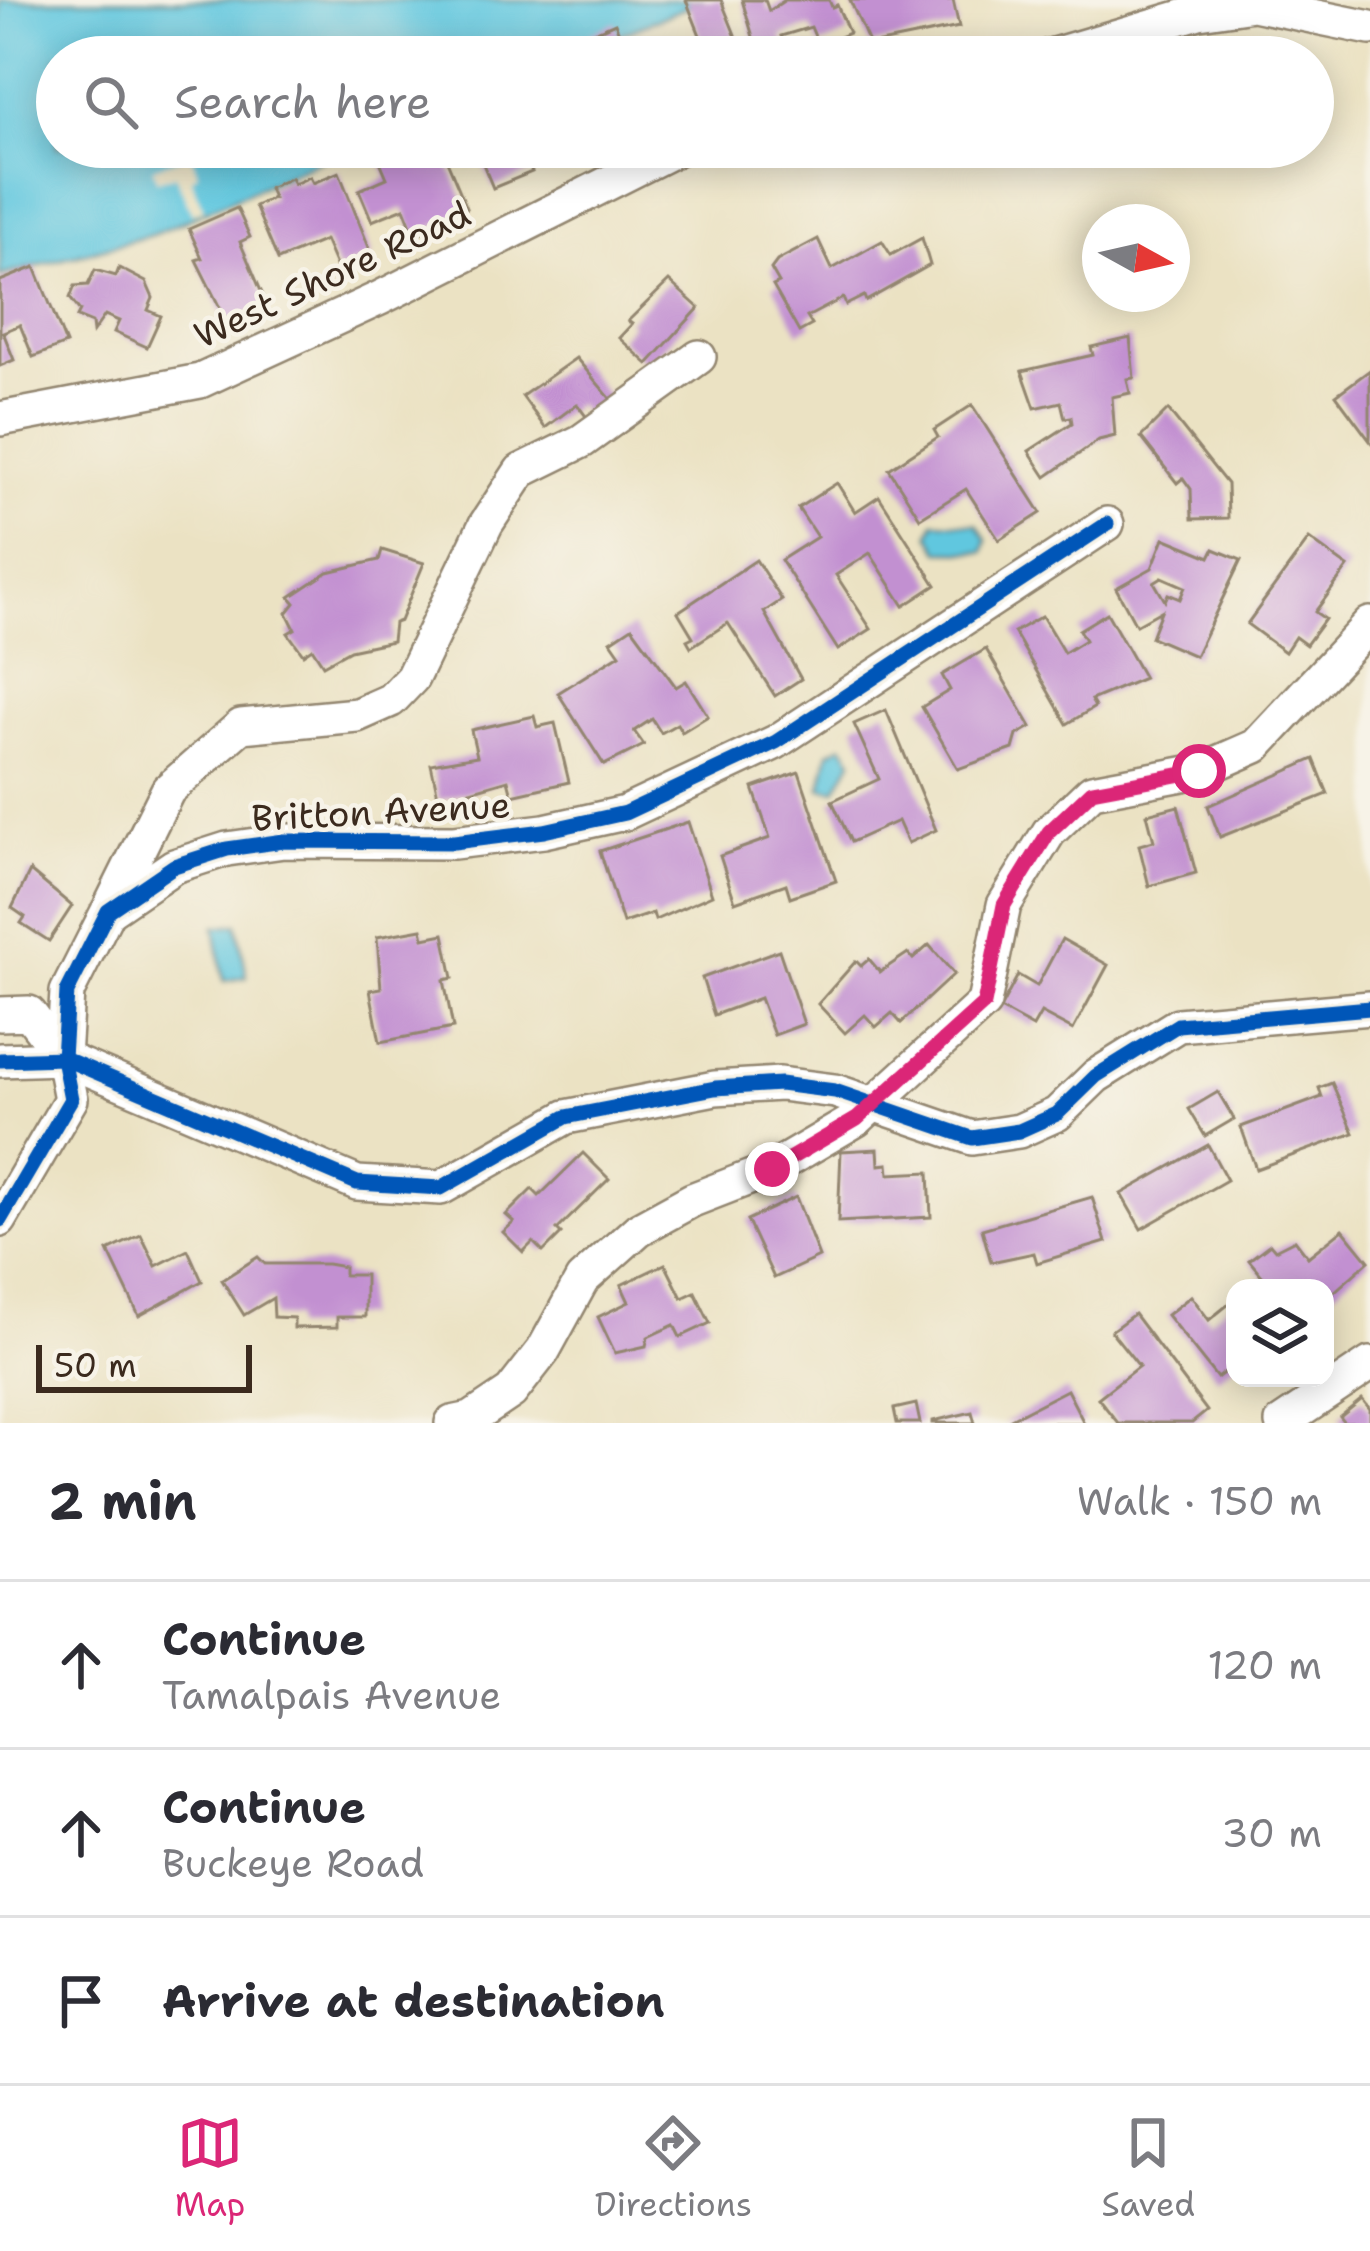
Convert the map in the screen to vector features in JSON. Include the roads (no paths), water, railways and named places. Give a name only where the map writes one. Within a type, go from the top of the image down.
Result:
[{"type":"street","points":[[1120,36],[1199,13],[1253,4],[1370,28]]},
{"type":"street","name":"West Shore Road","points":[[0,419],[200,381],[380,298],[638,168]]},
{"type":"street","points":[[108,911],[168,790],[241,726],[357,716],[391,700],[412,678],[485,524],[521,471],[582,441],[699,357]]},
{"type":"street","name":"Britton Avenue","points":[[0,1220],[71,1099],[63,1058],[67,992],[108,911],[174,866],[227,849],[284,841],[454,842],[544,831],[625,813],[776,742],[1107,524]]},
{"type":"street","points":[[452,1423],[471,1420],[511,1392],[543,1351],[582,1280],[639,1229],[692,1200],[772,1169],[873,1104],[984,1004],[1004,905],[1049,832],[1077,804],[1092,791],[1199,771],[1256,746],[1370,624]]},
{"type":"street","points":[[0,1060],[63,1058],[357,1183],[441,1189],[566,1117],[643,1098],[780,1084],[835,1090],[972,1138],[1019,1131],[1058,1114],[1096,1076],[1178,1025],[1370,1008]]},
{"type":"street","points":[[0,1013],[29,1013],[63,1058]]},
{"type":"street","points":[[1282,1423],[1370,1364]]},
{"type":"water","points":[[0,0],[704,0],[617,36],[36,36],[36,168],[303,168],[152,235],[0,276]]},
{"type":"water","points":[[935,522],[977,524],[987,540],[984,552],[940,551],[930,534]]},
{"type":"water","points":[[843,745],[853,759],[836,790],[821,788],[829,752]]},
{"type":"water","points":[[237,924],[247,977],[224,981],[215,927]]}]
